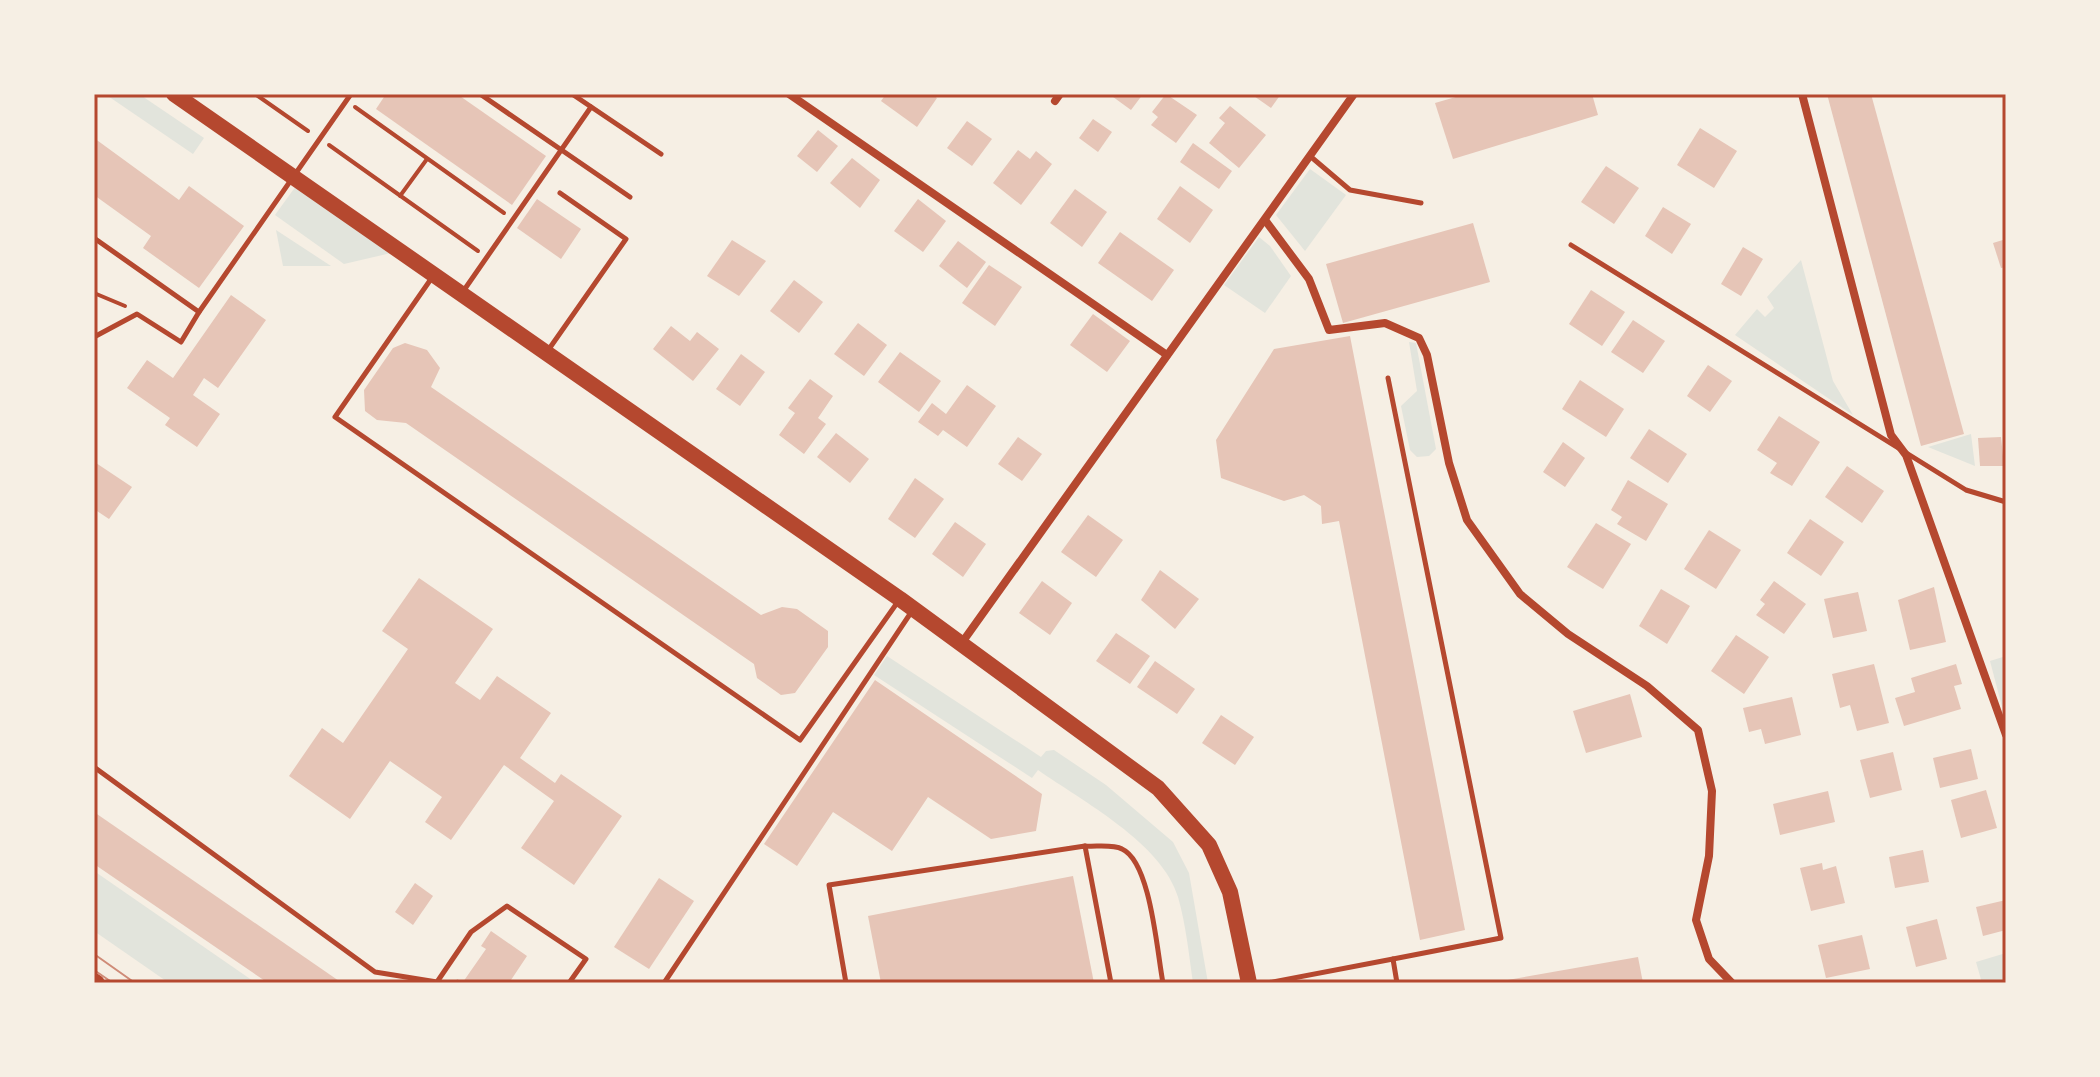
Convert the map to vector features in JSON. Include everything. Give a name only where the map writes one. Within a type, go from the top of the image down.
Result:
[{"type":"main road","points":[[174,94],[907,604],[1158,788],[1209,845],[1230,892],[1249,983]]},
{"type":"street","points":[[789,94],[1167,355]]},
{"type":"street","points":[[961,645],[1354,94]]},
{"type":"street","points":[[1802,94],[1891,435],[1906,455],[2006,735]]},
{"type":"street","points":[[1265,220],[1309,279],[1329,330],[1385,323],[1419,338],[1427,355],[1449,463],[1467,520],[1520,594],[1568,634],[1647,686],[1698,730],[1712,791],[1709,856],[1696,920],[1709,959],[1732,983]]},
{"type":"lane","points":[[94,337],[137,314],[181,342],[351,94]]},
{"type":"lane","points":[[480,94],[630,197]]},
{"type":"lane","points":[[572,94],[661,154]]},
{"type":"lane","points":[[461,294],[591,107]]},
{"type":"lane","points":[[1309,155],[1350,190],[1421,203]]},
{"type":"lane","points":[[546,353],[626,239],[560,193]]},
{"type":"lane","points":[[94,238],[199,312]]},
{"type":"lane","points":[[1571,245],[1906,455],[1966,490],[2006,502]]},
{"type":"lane","points":[[434,275],[335,417],[800,740],[907,604]]},
{"type":"lane","points":[[1267,983],[1501,938],[1388,378]]},
{"type":"lane","points":[[664,983],[907,604]]},
{"type":"lane","points":[[94,767],[375,972],[437,982],[471,932],[507,906],[586,959],[569,983]]},
{"type":"lane","points":[[1085,846],[1111,983]]},
{"type":"lane","points":[[846,983],[829,885],[1085,846],[1122,848],[1136,860],[1144,880],[1163,983]]},
{"type":"lane","points":[[1393,959],[1397,983]]},
{"type":"path","points":[[255,94],[486,257]]},
{"type":"path","points":[[346,101],[513,219]]},
{"type":"path","points":[[400,196],[427,158]]},
{"type":"path","points":[[94,293],[137,314]]},
{"type":"shaded area","points":[[105,94],[139,94],[204,138],[193,154]]},
{"type":"shaded area","points":[[1310,169],[1346,195],[1305,251],[1276,215]]},
{"type":"shaded area","points":[[296,186],[391,253],[344,264],[275,215]]},
{"type":"shaded area","points":[[276,230],[331,266],[283,266]]},
{"type":"shaded area","points":[[1259,237],[1270,246],[1291,276],[1265,313],[1224,285]]},
{"type":"shaded area","points":[[1801,260],[1833,381],[1853,415],[1735,335],[1757,309],[1765,317],[1774,308],[1767,297]]},
{"type":"shaded area","points":[[1409,342],[1416,343],[1436,449],[1429,456],[1417,457],[1410,450],[1401,406],[1417,391]]},
{"type":"shaded area","points":[[1971,434],[1975,466],[1928,447]]},
{"type":"shaded area","points":[[887,656],[1041,757],[1046,751],[1054,750],[1106,785],[1173,842],[1189,873],[1208,983],[1193,983],[1178,897],[1156,859],[1118,825],[1038,770],[1032,778],[874,675]]},
{"type":"shaded area","points":[[2006,656],[2006,722],[1990,661]]},
{"type":"shaded area","points":[[94,871],[256,983],[169,983],[94,931]]},
{"type":"shaded area","points":[[2006,953],[2006,974],[2001,983],[1982,983],[1976,962]]},
{"type":"building","points":[[386,94],[457,94],[546,156],[512,205],[376,109]]},
{"type":"building","points":[[886,94],[932,94],[937,98],[917,127],[881,101]]},
{"type":"building","points":[[1109,94],[1143,94],[1131,110]]},
{"type":"building","points":[[1166,94],[1197,115],[1176,143],[1151,125],[1158,117],[1152,112]]},
{"type":"building","points":[[1251,94],[1281,94],[1271,108]]},
{"type":"building","points":[[1466,94],[1592,94],[1598,115],[1453,159],[1435,103]]},
{"type":"building","points":[[1827,94],[1871,94],[1964,434],[1921,446]]},
{"type":"building","points":[[1230,106],[1266,135],[1239,168],[1209,143],[1225,123],[1219,118]]},
{"type":"building","points":[[1093,119],[1112,132],[1098,152],[1079,138]]},
{"type":"building","points":[[967,121],[992,139],[972,166],[947,148]]},
{"type":"building","points":[[1700,128],[1737,151],[1714,188],[1677,165]]},
{"type":"building","points":[[818,130],[838,146],[817,172],[797,156]]},
{"type":"building","points":[[94,138],[179,200],[189,186],[244,226],[199,288],[143,248],[151,236],[94,195]]},
{"type":"building","points":[[1193,143],[1232,171],[1219,189],[1180,162]]},
{"type":"building","points":[[1018,150],[1030,159],[1036,151],[1052,164],[1021,205],[993,183]]},
{"type":"building","points":[[852,158],[880,180],[860,208],[830,183]]},
{"type":"building","points":[[1606,166],[1639,188],[1614,224],[1581,202]]},
{"type":"building","points":[[1180,186],[1213,210],[1190,243],[1157,219]]},
{"type":"building","points":[[1075,189],[1107,212],[1082,247],[1050,223]]},
{"type":"building","points":[[537,199],[581,229],[561,259],[517,228]]},
{"type":"building","points":[[918,199],[946,221],[923,252],[894,231]]},
{"type":"building","points":[[1663,207],[1691,224],[1672,254],[1645,236]]},
{"type":"building","points":[[1473,223],[1490,282],[1343,323],[1326,264]]},
{"type":"building","points":[[1120,232],[1174,270],[1152,301],[1098,263]]},
{"type":"building","points":[[2006,239],[2006,267],[2001,268],[1993,243]]},
{"type":"building","points":[[732,240],[766,261],[739,296],[707,276]]},
{"type":"building","points":[[958,241],[986,262],[967,288],[939,266]]},
{"type":"building","points":[[1743,247],[1763,259],[1741,296],[1721,284]]},
{"type":"building","points":[[989,265],[1022,287],[995,326],[962,303]]},
{"type":"building","points":[[794,280],[823,302],[799,333],[770,311]]},
{"type":"building","points":[[1591,290],[1625,312],[1602,346],[1569,324]]},
{"type":"building","points":[[231,295],[266,320],[218,388],[204,378],[193,395],[220,414],[197,447],[165,425],[170,418],[127,388],[147,360],[173,378]]},
{"type":"building","points":[[1093,314],[1130,341],[1107,372],[1070,345]]},
{"type":"building","points":[[1633,320],[1665,341],[1643,373],[1611,352]]},
{"type":"building","points":[[858,323],[887,345],[864,376],[834,354]]},
{"type":"building","points":[[671,326],[690,341],[697,332],[719,349],[693,381],[653,349]]},
{"type":"building","points":[[1350,336],[1465,930],[1420,940],[1339,521],[1322,524],[1321,506],[1304,495],[1284,501],[1221,478],[1216,440],[1274,349]]},
{"type":"building","points":[[405,343],[427,350],[440,368],[431,387],[761,615],[782,607],[797,609],[828,631],[828,647],[795,693],[781,695],[757,678],[754,664],[406,423],[377,420],[365,411],[364,390],[393,348]]},
{"type":"building","points":[[900,352],[941,381],[919,412],[878,382]]},
{"type":"building","points":[[741,354],[765,372],[740,406],[716,389]]},
{"type":"building","points":[[1708,365],[1732,381],[1710,412],[1687,396]]},
{"type":"building","points":[[810,379],[833,396],[818,418],[826,424],[804,454],[779,435],[795,413],[788,408]]},
{"type":"building","points":[[1580,380],[1624,409],[1606,437],[1562,409]]},
{"type":"building","points":[[967,385],[996,406],[967,447],[943,430],[938,436],[918,422],[932,403],[946,414]]},
{"type":"building","points":[[1779,416],[1820,442],[1792,486],[1770,473],[1777,463],[1757,450]]},
{"type":"building","points":[[1649,429],[1687,454],[1668,483],[1630,458]]},
{"type":"building","points":[[836,433],[869,459],[850,483],[817,457]]},
{"type":"building","points":[[1018,437],[1042,454],[1022,481],[998,464]]},
{"type":"building","points":[[2001,437],[2004,466],[1980,466],[1978,438]]},
{"type":"building","points":[[1563,442],[1585,458],[1565,487],[1543,472]]},
{"type":"building","points":[[96,463],[132,487],[109,519],[94,509]]},
{"type":"building","points":[[1847,466],[1884,491],[1862,523],[1825,497]]},
{"type":"building","points":[[915,478],[944,499],[915,538],[888,519]]},
{"type":"building","points":[[1628,480],[1668,504],[1646,541],[1617,524],[1622,517],[1611,510]]},
{"type":"building","points":[[1088,515],[1123,540],[1096,577],[1061,552]]},
{"type":"building","points":[[1810,519],[1844,542],[1821,576],[1787,553]]},
{"type":"building","points":[[955,522],[986,544],[963,577],[932,554]]},
{"type":"building","points":[[1596,523],[1631,544],[1603,589],[1567,567]]},
{"type":"building","points":[[1709,530],[1741,550],[1716,589],[1684,569]]},
{"type":"building","points":[[1160,570],[1199,599],[1175,629],[1141,600]]},
{"type":"building","points":[[419,578],[493,629],[455,683],[480,700],[497,676],[551,713],[520,758],[555,783],[561,774],[622,816],[574,885],[521,848],[554,801],[504,765],[451,840],[425,822],[442,797],[390,761],[350,819],[289,776],[322,728],[343,743],[408,649],[382,631]]},
{"type":"building","points":[[1042,581],[1072,603],[1050,635],[1019,613]]},
{"type":"building","points":[[1774,581],[1806,604],[1784,634],[1756,615],[1765,604],[1760,600]]},
{"type":"building","points":[[1934,587],[1946,642],[1910,650],[1898,600]]},
{"type":"building","points":[[1661,589],[1690,606],[1667,644],[1639,626]]},
{"type":"building","points":[[1858,592],[1867,631],[1833,638],[1824,599]]},
{"type":"building","points":[[1116,633],[1150,656],[1130,684],[1096,661]]},
{"type":"building","points":[[1736,635],[1769,657],[1744,694],[1711,671]]},
{"type":"building","points":[[1155,661],[1195,689],[1177,714],[1137,687]]},
{"type":"building","points":[[1874,664],[1889,723],[1857,731],[1850,705],[1840,708],[1832,674]]},
{"type":"building","points":[[1956,664],[1962,684],[1954,686],[1961,709],[1904,726],[1895,698],[1915,692],[1911,678]]},
{"type":"building","points":[[875,680],[1042,794],[1036,831],[991,839],[928,797],[892,851],[833,812],[797,866],[764,844]]},
{"type":"building","points":[[1630,694],[1642,737],[1586,753],[1573,711]]},
{"type":"building","points":[[1792,697],[1801,735],[1765,744],[1761,729],[1749,732],[1743,708]]},
{"type":"building","points":[[1221,715],[1254,737],[1235,765],[1202,743]]},
{"type":"building","points":[[1971,749],[1978,779],[1940,788],[1933,758]]},
{"type":"building","points":[[1893,752],[1902,790],[1870,798],[1860,760]]},
{"type":"building","points":[[1986,790],[1997,828],[1961,838],[1951,800]]},
{"type":"building","points":[[1828,791],[1835,822],[1780,835],[1773,804]]},
{"type":"building","points":[[94,812],[342,983],[268,983],[94,864]]},
{"type":"building","points":[[1923,850],[1929,882],[1895,888],[1889,857]]},
{"type":"building","points":[[1822,863],[1823,870],[1836,866],[1845,903],[1811,911],[1800,868]]},
{"type":"building","points":[[1073,876],[1094,983],[881,983],[868,916]]},
{"type":"building","points":[[659,878],[694,901],[649,969],[614,947]]},
{"type":"building","points":[[415,883],[433,896],[413,925],[395,912]]},
{"type":"building","points":[[2006,900],[2006,930],[1983,936],[1976,907]]},
{"type":"building","points":[[1937,919],[1947,959],[1916,967],[1906,927]]},
{"type":"building","points":[[491,931],[527,956],[509,983],[455,983],[457,979],[463,982],[486,949],[481,946]]},
{"type":"building","points":[[1862,935],[1870,969],[1826,978],[1818,945]]},
{"type":"building","points":[[1638,957],[1643,983],[1502,983],[1502,981]]},
{"type":"tram line","points":[[94,954],[135,983]]},
{"type":"tram line","points":[[94,970],[113,983]]}]
